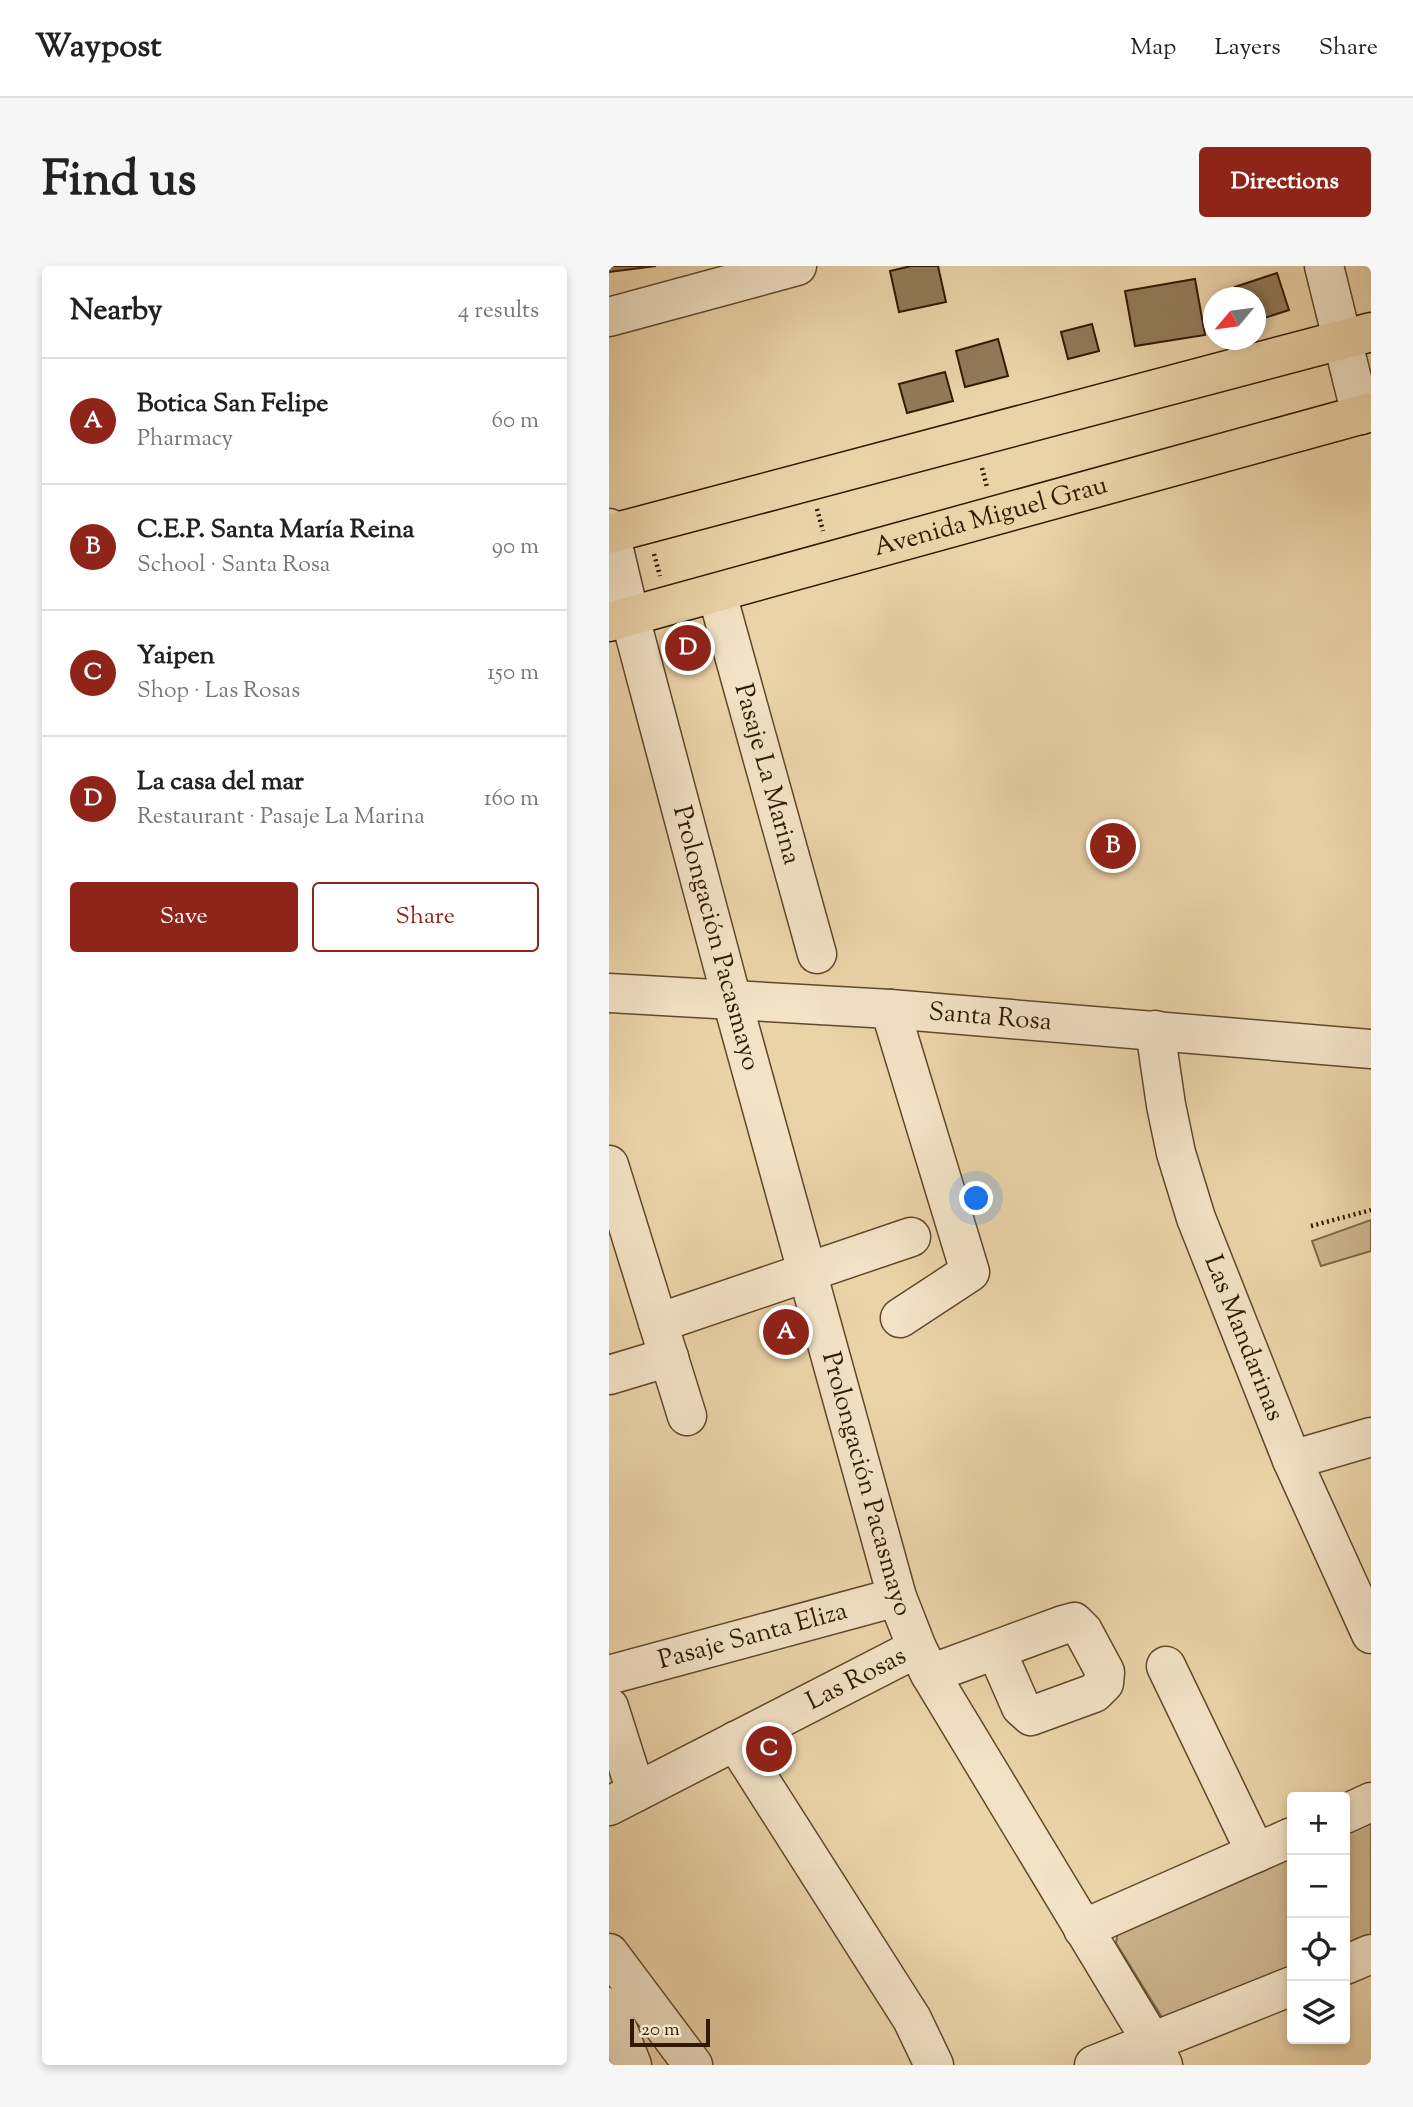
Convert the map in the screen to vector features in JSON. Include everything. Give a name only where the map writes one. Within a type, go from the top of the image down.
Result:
[{"type":"main road","points":[[619,530],[1357,336]]},
{"type":"main road","name":"Avenida Miguel Grau","points":[[619,620],[1366,413]]},
{"type":"street","points":[[609,317],[751,272],[797,266]]},
{"type":"street","points":[[1324,266],[1357,336],[1366,413]]},
{"type":"street","name":"Prolongación Pacasmayo","points":[[619,530],[619,620],[732,1000],[897,1597],[923,1661],[1158,2054]]},
{"type":"street","name":"Pasaje La Marina","points":[[717,594],[817,954]]},
{"type":"street","name":"Santa Rosa","points":[[609,993],[890,1009],[1371,1049]]},
{"type":"street","points":[[890,1009],[970,1272],[900,1318]]},
{"type":"street","name":"Las Mandarinas","points":[[1155,1030],[1176,1153],[1196,1218],[1292,1460],[1371,1634]]},
{"type":"street","points":[[609,1165],[687,1416]]},
{"type":"street","points":[[609,1375],[663,1340],[809,1273],[911,1237]]},
{"type":"street","points":[[1292,1460],[1371,1437]]},
{"type":"street","name":"Pasaje Santa Eliza","points":[[609,1675],[897,1597]]},
{"type":"street","name":"Las Rosas","points":[[623,1799],[735,1741],[923,1661],[996,1650]]},
{"type":"street","points":[[1166,1665],[1256,1853]]},
{"type":"street","points":[[609,1707],[623,1799]]},
{"type":"street","points":[[735,1741],[912,2019],[933,2065]]},
{"type":"street","points":[[1350,1812],[1371,1802]]},
{"type":"street","points":[[1083,1929],[1287,1839]]},
{"type":"street","points":[[609,1953],[693,2065]]},
{"type":"street","points":[[1350,1963],[1371,1954]]},
{"type":"street","points":[[1094,2065],[1158,2054],[1287,1989]]},
{"type":"street","points":[[609,2007],[632,2065]]},
{"type":"path","points":[[975,437],[995,517]]},
{"type":"path","points":[[810,480],[832,562]]},
{"type":"path","points":[[619,530],[668,607]]},
{"type":"path","points":[[1311,1226],[1371,1210]]},
{"type":"shaded area","points":[[1371,1220],[1371,1251],[1321,1266],[1312,1241]]},
{"type":"shaded area","points":[[1371,1818],[1371,1937],[1350,1945],[1350,1855],[1350,1828]]},
{"type":"shaded area","points":[[1287,1855],[1287,1970],[1163,2019],[1116,1943],[1118,1930]]},
{"type":"building","points":[[609,266],[656,266],[609,272]]},
{"type":"building","points":[[911,266],[938,266],[946,302],[899,312],[890,271]]},
{"type":"building","points":[[1277,273],[1289,310],[1266,317],[1266,287],[1235,287]]},
{"type":"building","points":[[1195,279],[1203,335],[1135,346],[1125,291]]},
{"type":"building","points":[[1092,324],[1099,351],[1068,359],[1061,332]]},
{"type":"building","points":[[998,339],[1008,376],[965,387],[956,351]]},
{"type":"building","points":[[945,372],[953,401],[907,413],[899,384]]},
{"type":"place","name":"La casa del mar","points":[[688,648]]},
{"type":"place","name":"C.E.P. Santa María Reina","points":[[1113,846]]},
{"type":"place","name":"Botica San Felipe","points":[[786,1332]]},
{"type":"place","name":"Yaipen","points":[[769,1749]]}]
